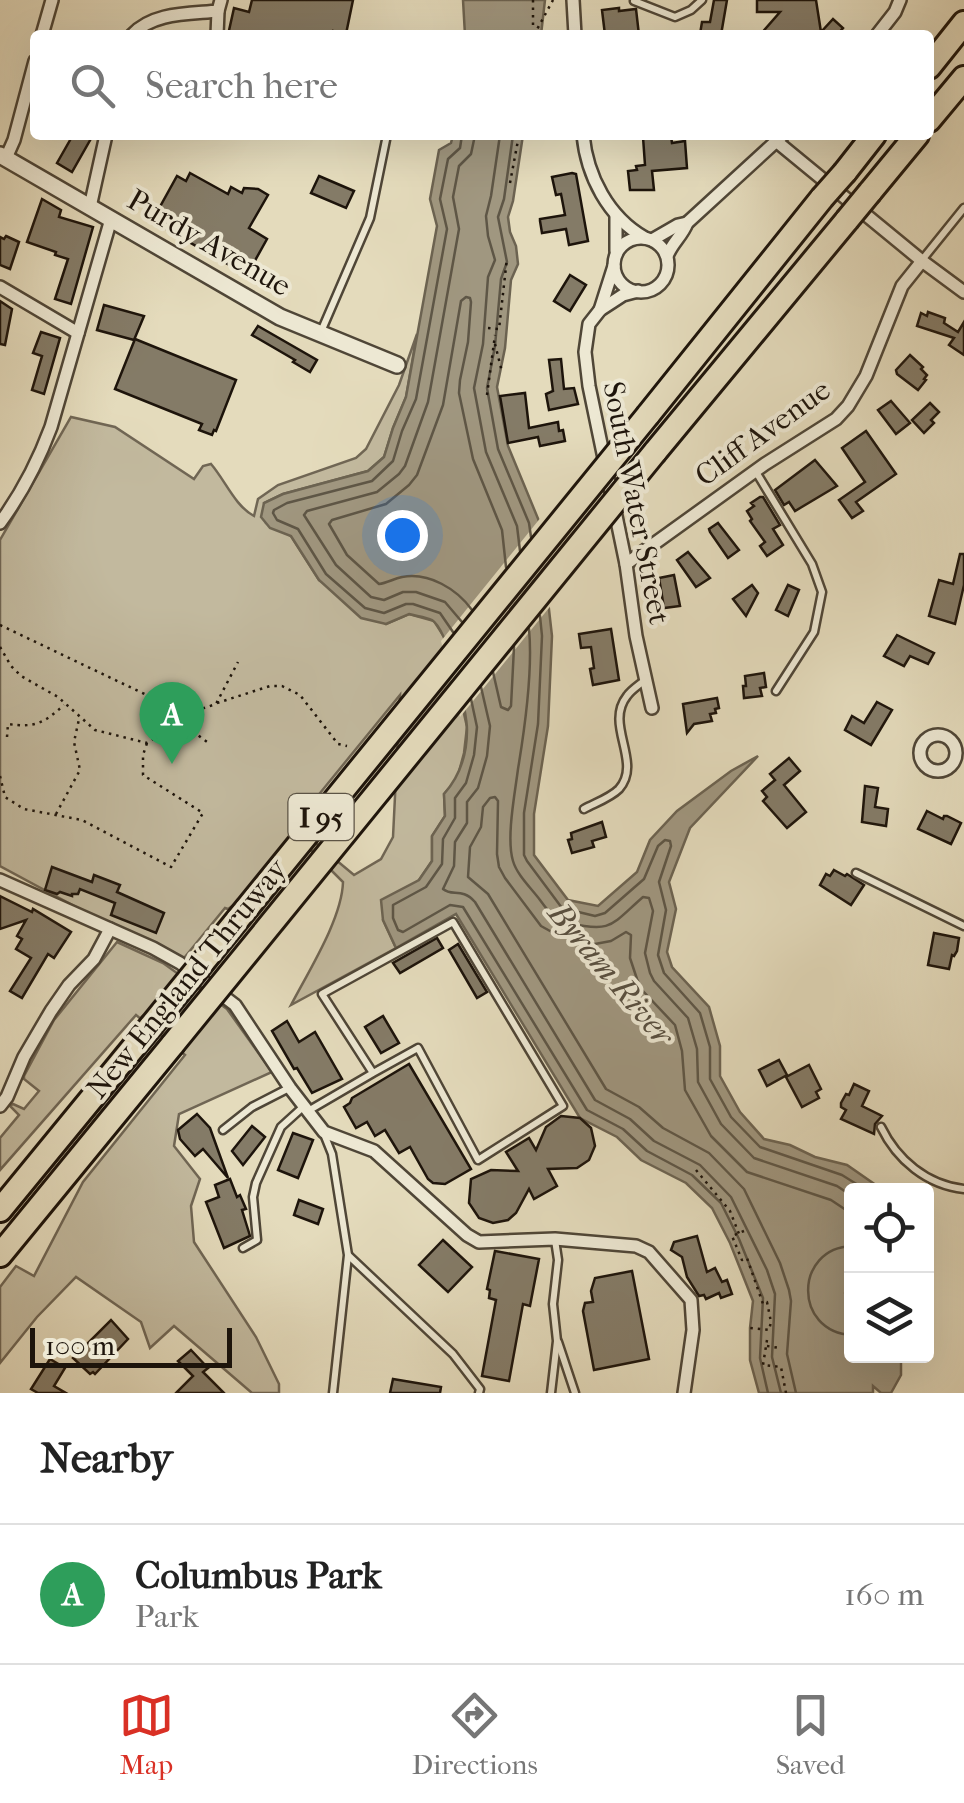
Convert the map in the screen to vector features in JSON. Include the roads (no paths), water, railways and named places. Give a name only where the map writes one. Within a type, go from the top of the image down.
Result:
[{"type":"highway","points":[[934,61],[964,23]]},
{"type":"highway","points":[[934,114],[964,78]]},
{"type":"highway","name":"New England Thruway","points":[[0,1210],[870,140]]},
{"type":"highway","name":"New England Thruway","points":[[0,1256],[913,140]]},
{"type":"street","points":[[43,30],[52,0]]},
{"type":"street","points":[[573,0],[575,30]]},
{"type":"street","points":[[881,30],[900,0]]},
{"type":"street","points":[[137,30],[164,16],[219,5],[216,30]]},
{"type":"street","points":[[3,156],[14,140],[30,81]]},
{"type":"street","points":[[90,207],[105,140]]},
{"type":"street","points":[[584,140],[592,178],[616,216],[658,244],[667,256]]},
{"type":"street","points":[[600,310],[623,295],[653,289],[664,278],[667,256],[688,223],[778,140]]},
{"type":"street","points":[[782,140],[922,261],[964,292]]},
{"type":"street","name":"Purdy Avenue","points":[[3,156],[280,317],[397,365]]},
{"type":"street","name":"South Water Street","points":[[616,216],[615,259],[600,310],[586,334],[586,368],[652,708]]},
{"type":"street","points":[[0,523],[41,456],[111,218]]},
{"type":"street","points":[[638,291],[620,282],[615,259],[628,241],[648,239],[688,223]]},
{"type":"street","name":"Cliff Avenue","points":[[626,564],[836,419],[866,376],[902,286],[922,261]]},
{"type":"street","points":[[0,287],[78,333]]},
{"type":"street","points":[[0,880],[180,963],[235,1005],[324,1132],[374,1151],[478,1242],[555,1239],[636,1246],[649,1252],[690,1300],[693,1330],[684,1393]]},
{"type":"street","points":[[0,1106],[51,1011],[68,985],[94,959],[110,928]]},
{"type":"lane","points":[[634,2],[676,17],[702,0]]},
{"type":"lane","points":[[319,335],[370,218],[386,140]]},
{"type":"lane","points":[[922,261],[964,208]]},
{"type":"lane","points":[[756,471],[812,564],[822,592],[814,632],[776,690]]},
{"type":"lane","points":[[584,810],[612,794],[626,777],[618,715],[625,698],[646,679]]},
{"type":"lane","points":[[856,873],[964,926]]},
{"type":"lane","points":[[243,1248],[257,1240],[256,1183],[280,1128],[305,1109],[373,1074],[418,1048],[478,1160],[563,1106],[453,922],[322,994],[373,1074]]},
{"type":"lane","points":[[223,1130],[252,1107],[290,1088]]},
{"type":"lane","points":[[881,1127],[895,1152],[924,1176],[951,1188],[964,1189]]},
{"type":"lane","points":[[324,1132],[332,1154],[348,1255],[333,1393]]},
{"type":"lane","points":[[551,1393],[557,1341],[553,1304],[558,1260],[555,1239]]},
{"type":"lane","points":[[348,1255],[453,1354],[480,1389],[479,1393]]},
{"type":"lane","points":[[557,1341],[575,1393]]},
{"type":"water","points":[[463,0],[545,0],[542,30],[465,30]]},
{"type":"water","name":"Byram River","points":[[452,140],[522,140],[508,217],[518,264],[511,280],[497,387],[508,446],[539,521],[552,636],[548,726],[534,814],[534,855],[568,900],[598,906],[637,872],[650,840],[677,811],[758,756],[690,828],[669,882],[676,909],[667,952],[672,967],[709,1007],[720,1046],[720,1076],[740,1112],[764,1139],[847,1165],[873,1183],[844,1183],[844,1363],[901,1363],[901,1375],[891,1393],[881,1393],[873,1386],[873,1393],[759,1393],[750,1360],[753,1301],[712,1208],[686,1183],[641,1160],[617,1137],[580,1118],[456,914],[396,948],[383,920],[381,900],[419,880],[432,861],[432,836],[445,816],[444,794],[464,756],[466,720],[456,671],[432,620],[409,614],[386,624],[361,618],[319,580],[291,536],[270,528],[261,517],[264,503],[283,494],[368,471],[384,457],[406,397],[437,226],[430,199],[439,150]]},
{"type":"place","name":"Columbus Park","points":[[172,764]]}]
